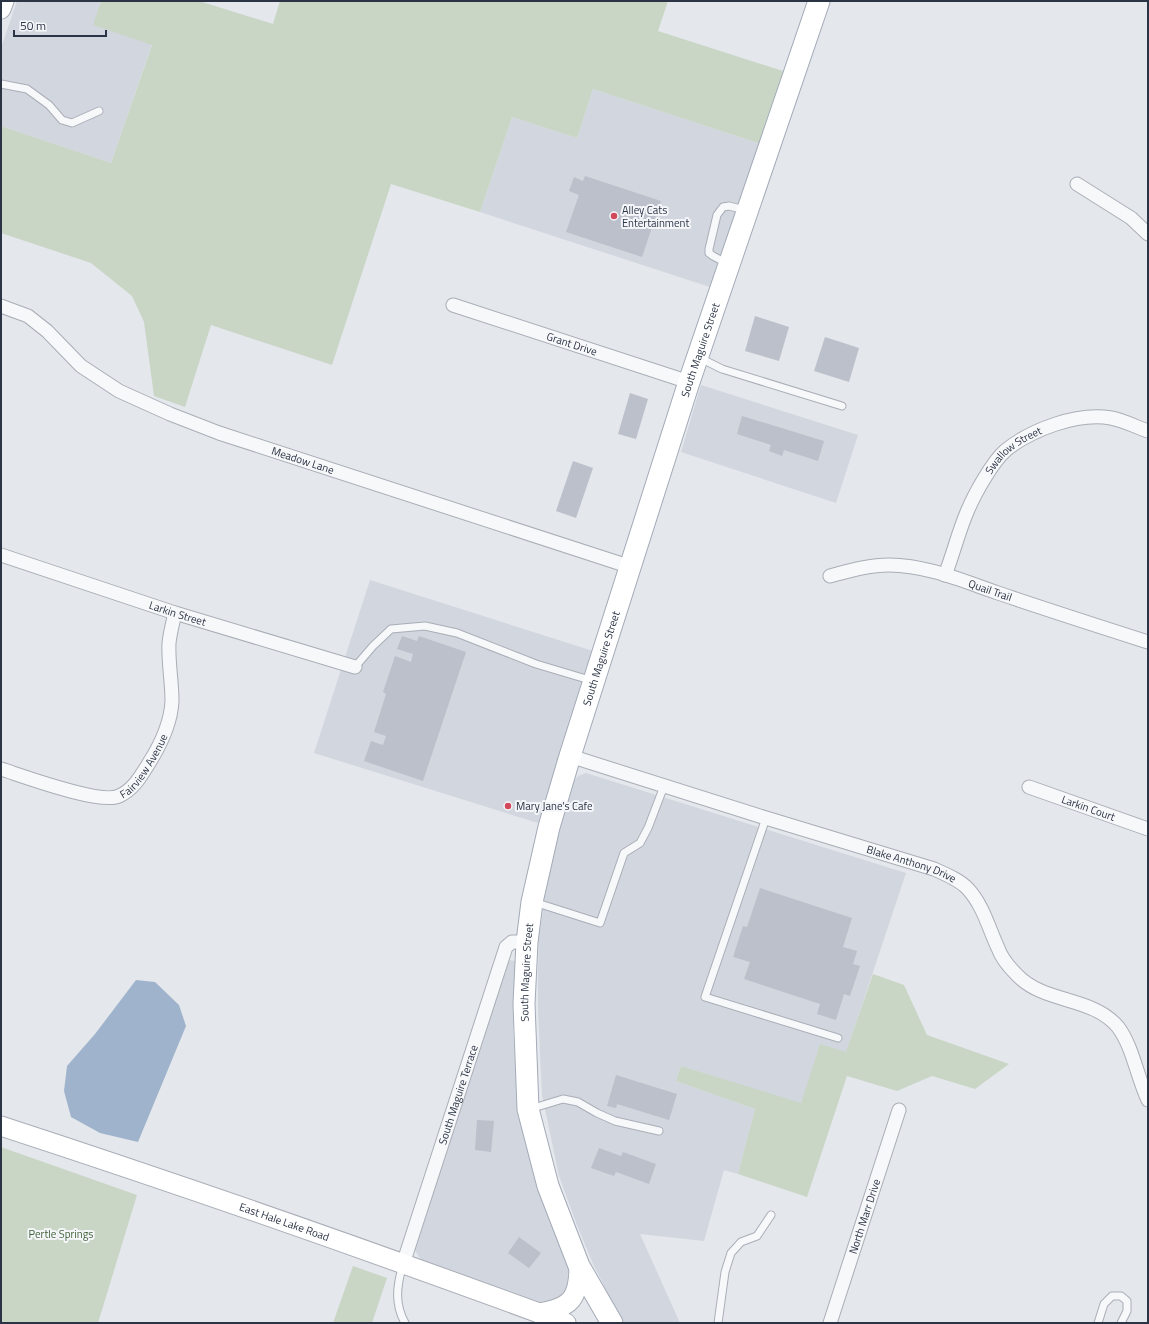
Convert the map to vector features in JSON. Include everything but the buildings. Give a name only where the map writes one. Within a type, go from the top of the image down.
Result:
[{"type":"main road","points":[[1,10],[4,1]]},
{"type":"main road","name":"South Maguire Street","points":[[612,1323],[579,1266],[548,1186],[528,1110],[524,1004],[527,942],[532,902],[549,827],[570,756],[689,382],[819,1]]},
{"type":"main road","name":"East Hale Lake Road","points":[[1,1126],[84,1153],[403,1264],[566,1323]]},
{"type":"main road","points":[[539,1313],[559,1309],[569,1301],[576,1292],[579,1282],[579,1266]]},
{"type":"street","points":[[1077,184],[1131,218],[1148,234]]},
{"type":"street","name":"Grant Drive","points":[[453,305],[689,382]]},
{"type":"street","name":"Meadow Lane","points":[[1,306],[28,316],[47,331],[81,366],[119,392],[170,414],[226,435],[631,567]]},
{"type":"street","name":"Swallow Street","points":[[945,575],[967,511],[996,461],[1005,451],[1041,428],[1067,420],[1097,417],[1111,418],[1148,431]]},
{"type":"street","name":"Larkin Street","points":[[1,555],[175,613],[355,667]]},
{"type":"street","name":"Quail Trail","points":[[830,576],[861,568],[888,565],[913,567],[945,575],[1086,623],[1148,642]]},
{"type":"street","name":"Fairview Avenue","points":[[1,769],[88,796],[104,798],[117,797],[128,791],[139,779],[153,756],[163,737],[168,723],[172,701],[169,642],[175,613]]},
{"type":"street","name":"Blake Anthony Drive","points":[[570,756],[934,869],[957,881],[968,888],[985,914],[998,950],[1017,975],[1026,983],[1040,991],[1097,1010],[1109,1017],[1119,1029],[1127,1044],[1148,1100]]},
{"type":"street","name":"Larkin Court","points":[[1029,787],[1148,829]]},
{"type":"street","name":"South Maguire Terrace","points":[[403,1264],[506,947],[512,942],[527,942]]},
{"type":"street","name":"North Marr Drive","points":[[830,1323],[899,1110]]},
{"type":"lane","points":[[1,84],[27,89],[49,105],[62,120],[72,123],[98,111]]},
{"type":"lane","points":[[729,264],[709,253],[717,215],[723,207],[729,206],[748,211]]},
{"type":"lane","points":[[698,357],[722,369],[842,406]]},
{"type":"lane","points":[[355,667],[373,646],[391,630],[425,626],[457,633],[536,664],[595,681]]},
{"type":"lane","points":[[532,902],[600,923],[624,853],[640,843],[648,828],[664,786]]},
{"type":"lane","points":[[766,818],[705,997],[838,1038]]},
{"type":"lane","points":[[528,1110],[563,1099],[578,1102],[615,1121],[659,1131]]},
{"type":"lane","points":[[718,1323],[725,1272],[731,1253],[741,1242],[757,1236],[771,1215]]},
{"type":"lane","points":[[403,1264],[397,1287],[399,1304],[405,1323]]},
{"type":"lane","points":[[1098,1323],[1104,1304],[1112,1296],[1122,1296],[1127,1301],[1127,1311],[1121,1323]]},
{"type":"shaded area","points":[[17,1],[101,1],[94,25],[152,44],[111,163],[1,126],[1,48]]},
{"type":"shaded area","points":[[593,89],[761,144],[713,288],[480,212],[512,117],[577,138]]},
{"type":"shaded area","points":[[701,385],[858,435],[836,503],[681,452]]},
{"type":"shaded area","points":[[370,580],[593,651],[538,823],[314,753]]},
{"type":"shaded area","points":[[586,773],[906,873],[846,1053],[820,1045],[801,1104],[681,1066],[676,1081],[755,1109],[738,1174],[724,1170],[704,1241],[640,1234],[680,1323],[623,1323],[593,1264],[559,1176],[542,1095],[538,1009],[539,938],[546,887],[559,831],[573,782],[578,776]]},
{"type":"shaded area","points":[[508,960],[515,961],[513,1031],[516,1078],[524,1124],[571,1271],[571,1285],[560,1302],[542,1304],[424,1263],[415,1250],[417,1238]]},
{"type":"green space","points":[[101,1],[199,1],[273,24],[280,1],[668,1],[658,31],[786,72],[761,144],[593,89],[577,138],[512,117],[480,212],[391,184],[332,365],[211,325],[185,407],[154,396],[144,322],[132,296],[91,263],[1,233],[1,126],[111,163],[152,45],[93,25]]},
{"type":"green space","points":[[873,974],[904,985],[927,1035],[1009,1064],[975,1089],[932,1076],[897,1091],[847,1076],[807,1197],[738,1174],[755,1109],[676,1081],[681,1066],[801,1103],[820,1044],[846,1052]]},
{"type":"green space","name":"Pertle Springs","points":[[1,1147],[137,1195],[98,1323],[1,1323]]},
{"type":"green space","points":[[353,1266],[387,1278],[372,1323],[333,1323]]},
{"type":"water","points":[[136,980],[155,982],[179,1005],[186,1026],[138,1142],[100,1133],[71,1117],[64,1091],[67,1066],[95,1034]]},
{"type":"place","name":"Alley Cats Entertainment","points":[[614,216]]},
{"type":"place","name":"Mary Jane's Cafe","points":[[508,806]]}]
